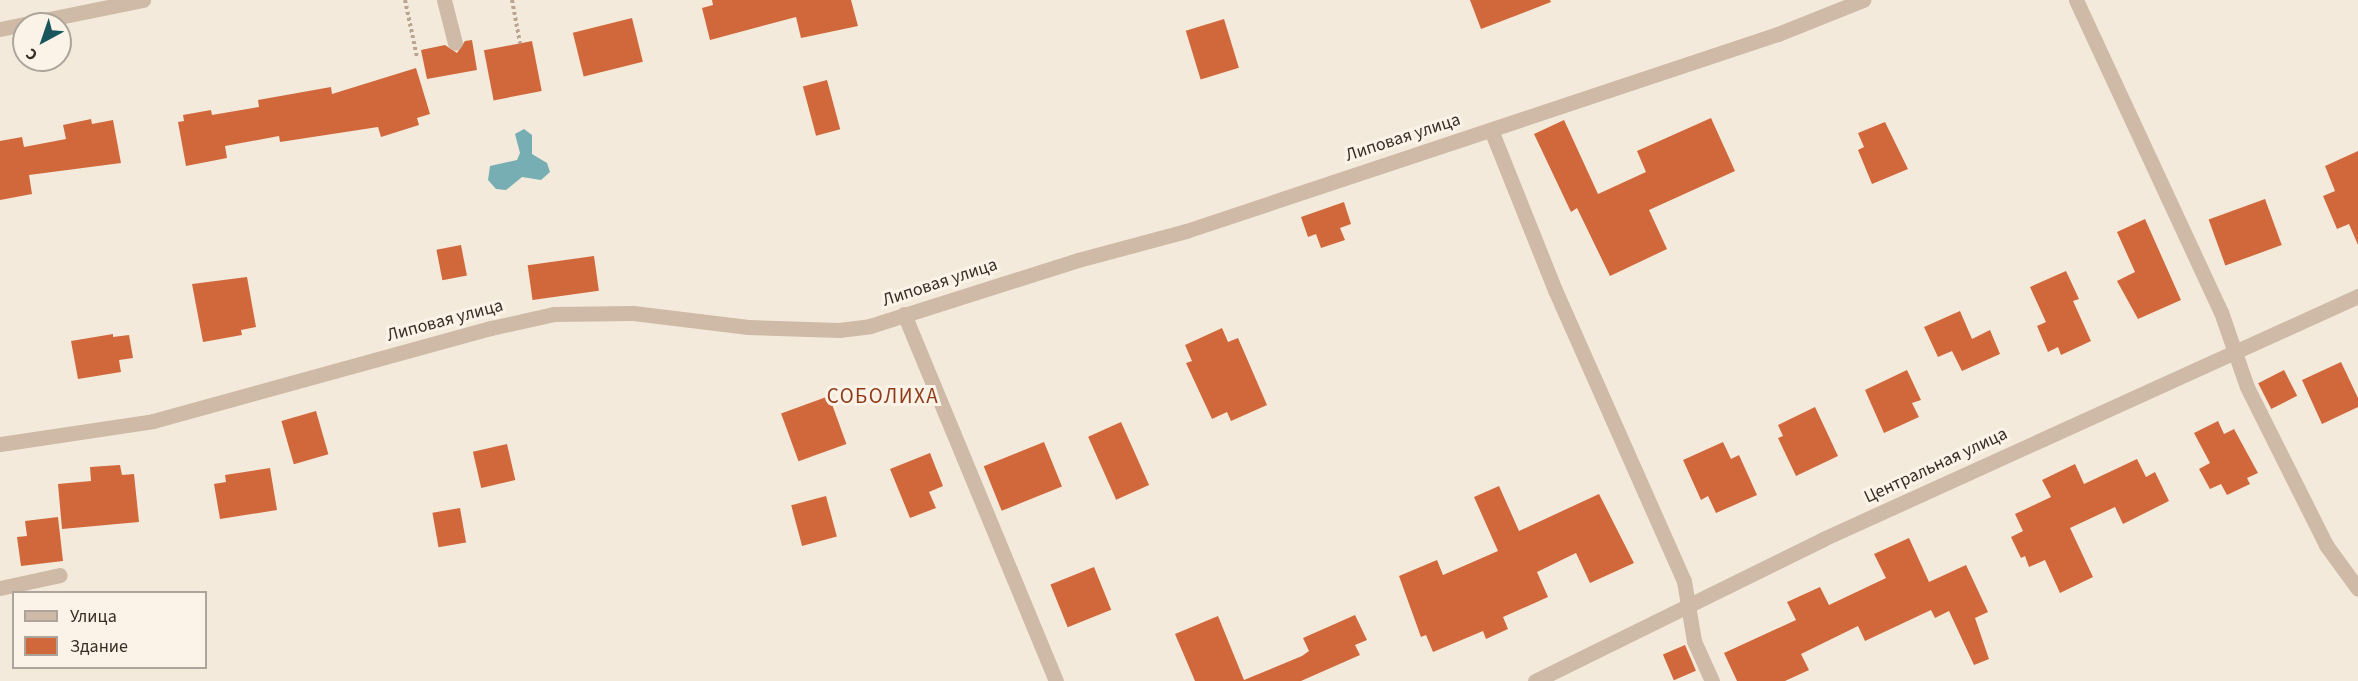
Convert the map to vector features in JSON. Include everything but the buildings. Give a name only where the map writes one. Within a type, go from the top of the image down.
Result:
[{"type":"street","points":[[0,29],[143,0]]},
{"type":"street","points":[[444,0],[455,43]]},
{"type":"street","name":"Липовая улица","points":[[0,444],[153,421],[491,328],[554,314],[592,311],[748,327],[839,330],[870,326],[1078,260],[1186,231],[1778,34],[1863,0]]},
{"type":"street","points":[[2076,0],[2221,312],[2247,387],[2326,545],[2358,589]]},
{"type":"street","points":[[1491,130],[1555,290],[1684,581],[1694,641],[1712,681]]},
{"type":"street","name":"Центральная улица","points":[[1535,681],[1823,539],[2358,296]]},
{"type":"street","points":[[904,314],[1056,681]]},
{"type":"street","points":[[0,588],[60,575]]},
{"type":"path","points":[[405,0],[417,57]]},
{"type":"path","points":[[512,0],[520,44]]},
{"type":"water","points":[[524,129],[532,135],[532,154],[547,163],[550,172],[541,180],[522,177],[506,190],[496,189],[488,180],[490,166],[517,160],[520,153],[515,134]]},
{"type":"district","name":"СОБОЛИХА","points":[[883,396]]}]
